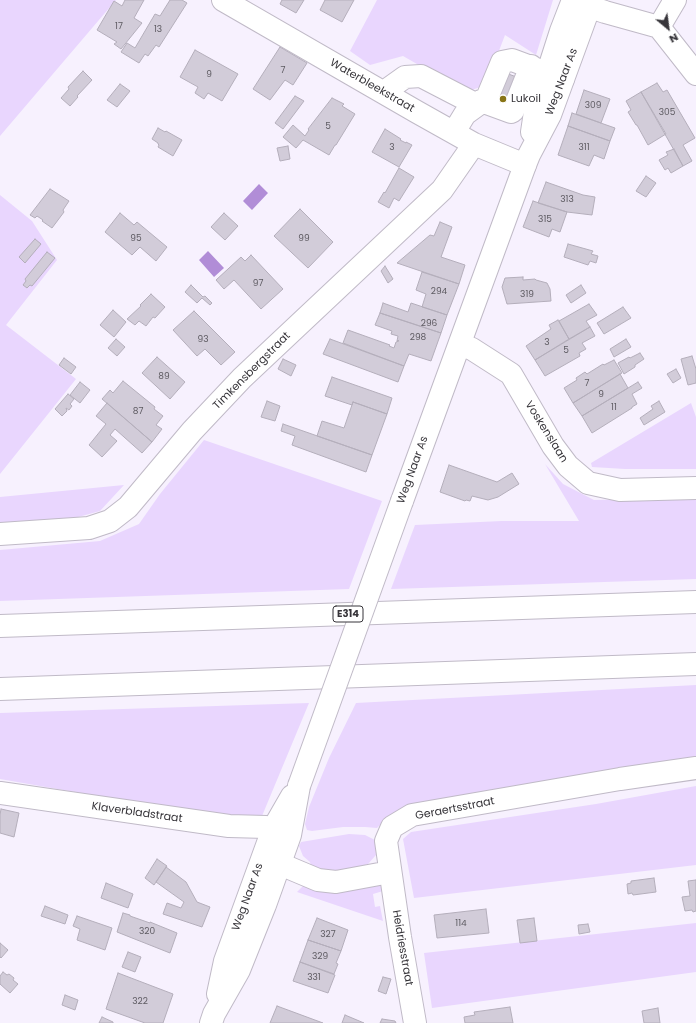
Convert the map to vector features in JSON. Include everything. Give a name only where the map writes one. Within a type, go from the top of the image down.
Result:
[{"type":"main road","name":"Waterbleekstraat","points":[[223,0],[474,144],[527,160]]},
{"type":"main road","points":[[659,27],[675,0]]},
{"type":"main road","points":[[582,2],[659,27],[696,74]]},
{"type":"main road","name":"Weg Naar As","points":[[213,1019],[225,962],[271,862],[290,835],[299,786],[527,160],[550,115],[541,76],[582,2]]},
{"type":"main road","points":[[384,92],[405,77],[421,76],[482,99],[511,112],[541,76],[512,60],[502,62],[482,99],[465,114],[454,132]]},
{"type":"main road","name":"Timkensbergstraat","points":[[0,534],[89,528],[110,521],[128,507],[192,431],[242,378],[442,190],[474,144]]},
{"type":"main road","name":"Voskenslaan","points":[[460,344],[472,349],[511,374],[553,446],[568,466],[588,483],[620,490],[696,488]]},
{"type":"main road","name":"E314","points":[[0,626],[696,602]]},
{"type":"main road","points":[[0,689],[696,664]]},
{"type":"main road","name":"Geraertsstraat","points":[[390,872],[386,841],[392,827],[412,816],[620,779],[696,768]]},
{"type":"main road","name":"Weg Naar As","points":[[271,862],[273,829],[299,786]]},
{"type":"main road","name":"Klaverbladstraat","points":[[0,793],[229,826],[266,826],[273,829]]},
{"type":"main road","points":[[271,862],[318,880],[336,882],[390,872]]},
{"type":"main road","name":"Heidriesstraat","points":[[390,872],[415,1023]]},
{"type":"shaded area","points":[[0,0],[116,0],[0,136]]},
{"type":"shaded area","points":[[377,0],[553,0],[536,55],[505,35],[486,85],[466,92],[403,56],[370,65],[350,51]]},
{"type":"shaded area","points":[[259,184],[268,193],[252,210],[243,201]]},
{"type":"shaded area","points":[[0,195],[32,221],[57,260],[6,325],[76,379],[0,474]]},
{"type":"shaded area","points":[[208,251],[224,268],[214,277],[199,260]]},
{"type":"shaded area","points":[[691,403],[696,417],[696,469],[625,469],[592,467],[591,463]]},
{"type":"shaded area","points":[[204,440],[382,501],[349,589],[0,601],[0,550],[100,541],[139,524],[160,494]]},
{"type":"shaded area","points":[[545,464],[563,484],[594,500],[696,498],[696,579],[391,589],[415,525],[502,521],[579,521]]},
{"type":"shaded area","points":[[124,485],[100,511],[71,519],[0,525],[0,497]]},
{"type":"shaded area","points":[[696,685],[696,759],[387,818],[377,828],[343,827],[312,831],[307,830],[305,824],[309,807],[329,758],[356,703]]},
{"type":"shaded area","points":[[309,703],[262,816],[235,820],[0,779],[0,713]]},
{"type":"shaded area","points":[[696,786],[696,865],[414,898],[403,839],[411,832],[596,804]]},
{"type":"shaded area","points":[[349,834],[365,835],[375,840],[376,855],[368,864],[356,868],[329,872],[311,867],[310,862],[303,856],[299,846],[301,842]]},
{"type":"shaded area","points":[[374,882],[381,886],[383,891],[373,894],[375,907],[380,906],[383,921],[297,892],[305,884]]},
{"type":"shaded area","points":[[696,923],[696,972],[432,1008],[424,953]]},
{"type":"building","points":[[125,0],[144,0],[134,18],[142,23],[121,49],[114,44],[117,42],[97,30],[114,1],[122,6]]},
{"type":"building","points":[[170,0],[182,0],[187,3],[159,47],[156,45],[148,56],[145,54],[139,63],[121,52],[127,43],[135,48],[155,14],[160,16]]},
{"type":"building","points":[[282,0],[304,0],[296,13],[280,4]]},
{"type":"building","points":[[325,0],[354,0],[342,22],[320,10]]},
{"type":"building","points":[[280,47],[307,63],[293,85],[285,80],[270,100],[253,89]]},
{"type":"building","points":[[195,50],[238,74],[222,101],[208,93],[204,99],[195,93],[198,87],[180,77]]},
{"type":"building","points":[[83,71],[92,80],[70,106],[61,98],[69,89],[68,87]]},
{"type":"building","name":"Lukoil","points":[[503,72],[522,79],[506,120],[488,113]]},
{"type":"building","points":[[657,83],[663,92],[667,90],[695,138],[683,145],[692,161],[683,166],[641,92]]},
{"type":"building","points":[[120,84],[130,91],[117,107],[107,100]]},
{"type":"building","points":[[584,90],[610,99],[601,123],[576,114]]},
{"type":"building","points":[[641,92],[666,134],[648,145],[628,112],[631,110],[626,101]]},
{"type":"building","points":[[295,96],[304,101],[283,129],[275,123]]},
{"type":"building","points":[[332,98],[344,104],[342,106],[355,114],[329,155],[303,140],[296,148],[283,137],[293,125],[305,136],[309,130],[308,129]]},
{"type":"building","points":[[572,113],[615,128],[610,141],[568,126]]},
{"type":"building","points":[[568,126],[610,141],[604,159],[594,155],[589,166],[558,155]]},
{"type":"building","points":[[158,128],[182,140],[173,156],[158,147],[158,143],[152,139]]},
{"type":"building","points":[[385,129],[401,139],[400,140],[412,145],[399,167],[372,152]]},
{"type":"building","points":[[288,146],[290,159],[280,161],[277,148]]},
{"type":"building","points":[[674,149],[683,166],[671,173],[668,168],[665,170],[659,160],[668,155],[666,152]]},
{"type":"building","points":[[399,168],[414,177],[399,201],[394,198],[389,208],[378,202],[384,192],[385,193]]},
{"type":"building","points":[[646,176],[656,183],[646,197],[636,191]]},
{"type":"building","points":[[546,182],[583,195],[595,197],[592,215],[567,212],[538,203]]},
{"type":"building","points":[[50,189],[69,201],[63,210],[64,212],[52,228],[37,216],[35,218],[30,215]]},
{"type":"building","points":[[533,201],[567,212],[560,232],[552,229],[549,237],[523,227]]},
{"type":"building","points":[[300,209],[333,242],[308,268],[274,236]]},
{"type":"building","points":[[120,213],[134,225],[137,222],[167,247],[156,261],[140,247],[132,255],[105,232]]},
{"type":"building","points":[[224,213],[238,226],[225,240],[211,227]]},
{"type":"building","points":[[440,222],[452,227],[441,257],[465,265],[459,284],[397,263],[430,235],[434,236]]},
{"type":"building","points":[[35,239],[41,244],[25,263],[19,257]]},
{"type":"building","points":[[568,244],[593,251],[591,254],[598,256],[596,263],[590,261],[588,265],[564,257]]},
{"type":"building","points":[[47,252],[55,258],[32,286],[30,285],[27,288],[23,285],[26,281],[25,279]]},
{"type":"building","points":[[251,255],[283,289],[261,309],[234,280],[224,289],[216,280],[241,257],[245,261]]},
{"type":"building","points":[[385,266],[393,279],[388,283],[381,271]]},
{"type":"building","points":[[422,272],[459,284],[447,315],[422,307],[426,294],[416,290]]},
{"type":"building","points":[[523,277],[523,280],[535,279],[547,283],[550,289],[551,301],[507,304],[502,287],[505,278]]},
{"type":"building","points":[[191,285],[203,297],[205,296],[212,303],[210,305],[202,298],[197,303],[185,292]]},
{"type":"building","points":[[581,285],[586,293],[571,303],[566,295]]},
{"type":"building","points":[[151,294],[165,307],[155,318],[153,317],[146,326],[139,321],[135,325],[127,319]]},
{"type":"building","points":[[383,303],[408,312],[411,303],[447,315],[441,333],[380,313]]},
{"type":"building","points":[[589,304],[597,315],[586,321],[590,327],[569,339],[559,321]]},
{"type":"building","points":[[623,307],[631,318],[604,334],[597,323]]},
{"type":"building","points":[[113,310],[126,322],[114,337],[100,325]]},
{"type":"building","points":[[194,311],[235,352],[221,365],[205,349],[197,356],[173,330]]},
{"type":"building","points":[[380,313],[441,333],[431,361],[409,354],[404,366],[343,343],[348,330],[390,345],[389,346],[394,348],[396,342],[399,341],[397,341],[398,336],[391,334],[392,331],[375,325]]},
{"type":"building","points":[[558,320],[569,339],[535,360],[526,346],[551,329],[549,325]]},
{"type":"building","points":[[590,327],[595,336],[582,343],[586,349],[579,353],[580,356],[545,376],[535,360]]},
{"type":"building","points":[[116,339],[125,347],[117,356],[108,348]]},
{"type":"building","points":[[330,339],[404,366],[398,382],[323,354]]},
{"type":"building","points":[[626,339],[631,347],[614,357],[610,349]]},
{"type":"building","points":[[640,353],[644,359],[624,374],[618,363]]},
{"type":"building","points":[[692,356],[696,369],[696,383],[688,385],[681,359]]},
{"type":"building","points":[[157,357],[185,382],[170,399],[142,373]]},
{"type":"building","points":[[64,358],[76,367],[71,374],[59,365]]},
{"type":"building","points":[[283,359],[296,365],[291,376],[278,369]]},
{"type":"building","points":[[614,360],[622,373],[573,403],[564,388],[577,380],[576,378],[585,372],[587,374],[603,364],[604,365]]},
{"type":"building","points":[[676,369],[681,378],[673,383],[667,374]]},
{"type":"building","points":[[620,374],[628,388],[582,416],[573,403]]},
{"type":"building","points":[[332,377],[392,398],[387,414],[353,402],[352,405],[325,396]]},
{"type":"building","points":[[123,381],[155,407],[154,409],[163,416],[156,425],[162,429],[152,442],[102,399],[110,390],[113,393]]},
{"type":"building","points":[[80,382],[90,390],[80,403],[70,395]]},
{"type":"building","points":[[638,382],[642,388],[632,394],[637,404],[592,433],[582,416]]},
{"type":"building","points":[[68,394],[74,399],[70,404],[72,406],[69,410],[66,408],[67,411],[62,416],[55,409]]},
{"type":"building","points":[[267,401],[280,406],[275,421],[261,417]]},
{"type":"building","points":[[659,401],[665,412],[644,425],[640,418],[653,409],[651,406]]},
{"type":"building","points":[[353,402],[387,414],[372,455],[317,436],[322,421],[344,428]]},
{"type":"building","points":[[107,403],[152,442],[142,453],[115,429],[110,435],[117,441],[102,457],[89,445],[106,424],[96,416]]},
{"type":"building","points":[[283,424],[372,455],[366,472],[292,445],[295,436],[281,431]]},
{"type":"building","points":[[449,465],[497,482],[512,473],[519,484],[498,497],[488,500],[472,496],[470,501],[465,501],[440,492]]},
{"type":"building","points":[[1,809],[19,813],[14,837],[0,833]]},
{"type":"building","points":[[157,859],[167,866],[154,885],[145,878]]},
{"type":"building","points":[[166,867],[186,882],[197,902],[210,907],[202,927],[163,914],[167,903],[181,908],[184,902],[156,882]]},
{"type":"building","points":[[654,878],[656,892],[633,895],[632,893],[628,894],[627,884],[631,883],[631,881]]},
{"type":"building","points":[[696,880],[696,911],[685,911],[682,897],[690,896],[688,881]]},
{"type":"building","points":[[106,883],[133,894],[128,908],[101,898]]},
{"type":"building","points":[[45,906],[68,915],[65,924],[41,916]]},
{"type":"building","points":[[486,909],[489,933],[437,938],[434,915]]},
{"type":"building","points":[[123,913],[177,933],[170,953],[117,932]]},
{"type":"building","points":[[77,916],[112,928],[105,950],[77,940],[80,929],[73,926]]},
{"type":"building","points":[[317,918],[348,930],[341,951],[308,940]]},
{"type":"building","points":[[534,918],[537,941],[520,943],[517,920]]},
{"type":"building","points":[[588,924],[590,932],[579,934],[578,925]]},
{"type":"building","points":[[308,940],[341,951],[336,963],[338,964],[334,974],[300,962]]},
{"type":"building","points":[[0,943],[8,950],[1,958],[0,957]]},
{"type":"building","points":[[128,952],[141,957],[135,972],[122,967]]},
{"type":"building","points":[[300,962],[335,975],[328,993],[293,981]]},
{"type":"building","points":[[3,972],[14,978],[13,980],[18,984],[10,993],[0,984],[0,976]]},
{"type":"building","points":[[118,973],[173,994],[163,1023],[145,1023],[106,1009]]},
{"type":"building","points":[[383,977],[391,979],[386,994],[378,991]]},
{"type":"building","points":[[65,995],[78,1000],[75,1010],[62,1005]]},
{"type":"building","points":[[277,1006],[323,1023],[270,1023]]},
{"type":"building","points":[[510,1007],[513,1023],[465,1023],[464,1017],[475,1015],[474,1012]]},
{"type":"building","points":[[658,1008],[660,1023],[644,1023],[642,1011]]},
{"type":"building","points":[[345,1015],[364,1023],[342,1023]]},
{"type":"building","points":[[102,1017],[113,1022],[113,1023],[99,1023]]},
{"type":"building","points":[[382,1019],[395,1021],[396,1023],[380,1023]]},
{"type":"place","name":"Lukoil","points":[[503,99]]}]
